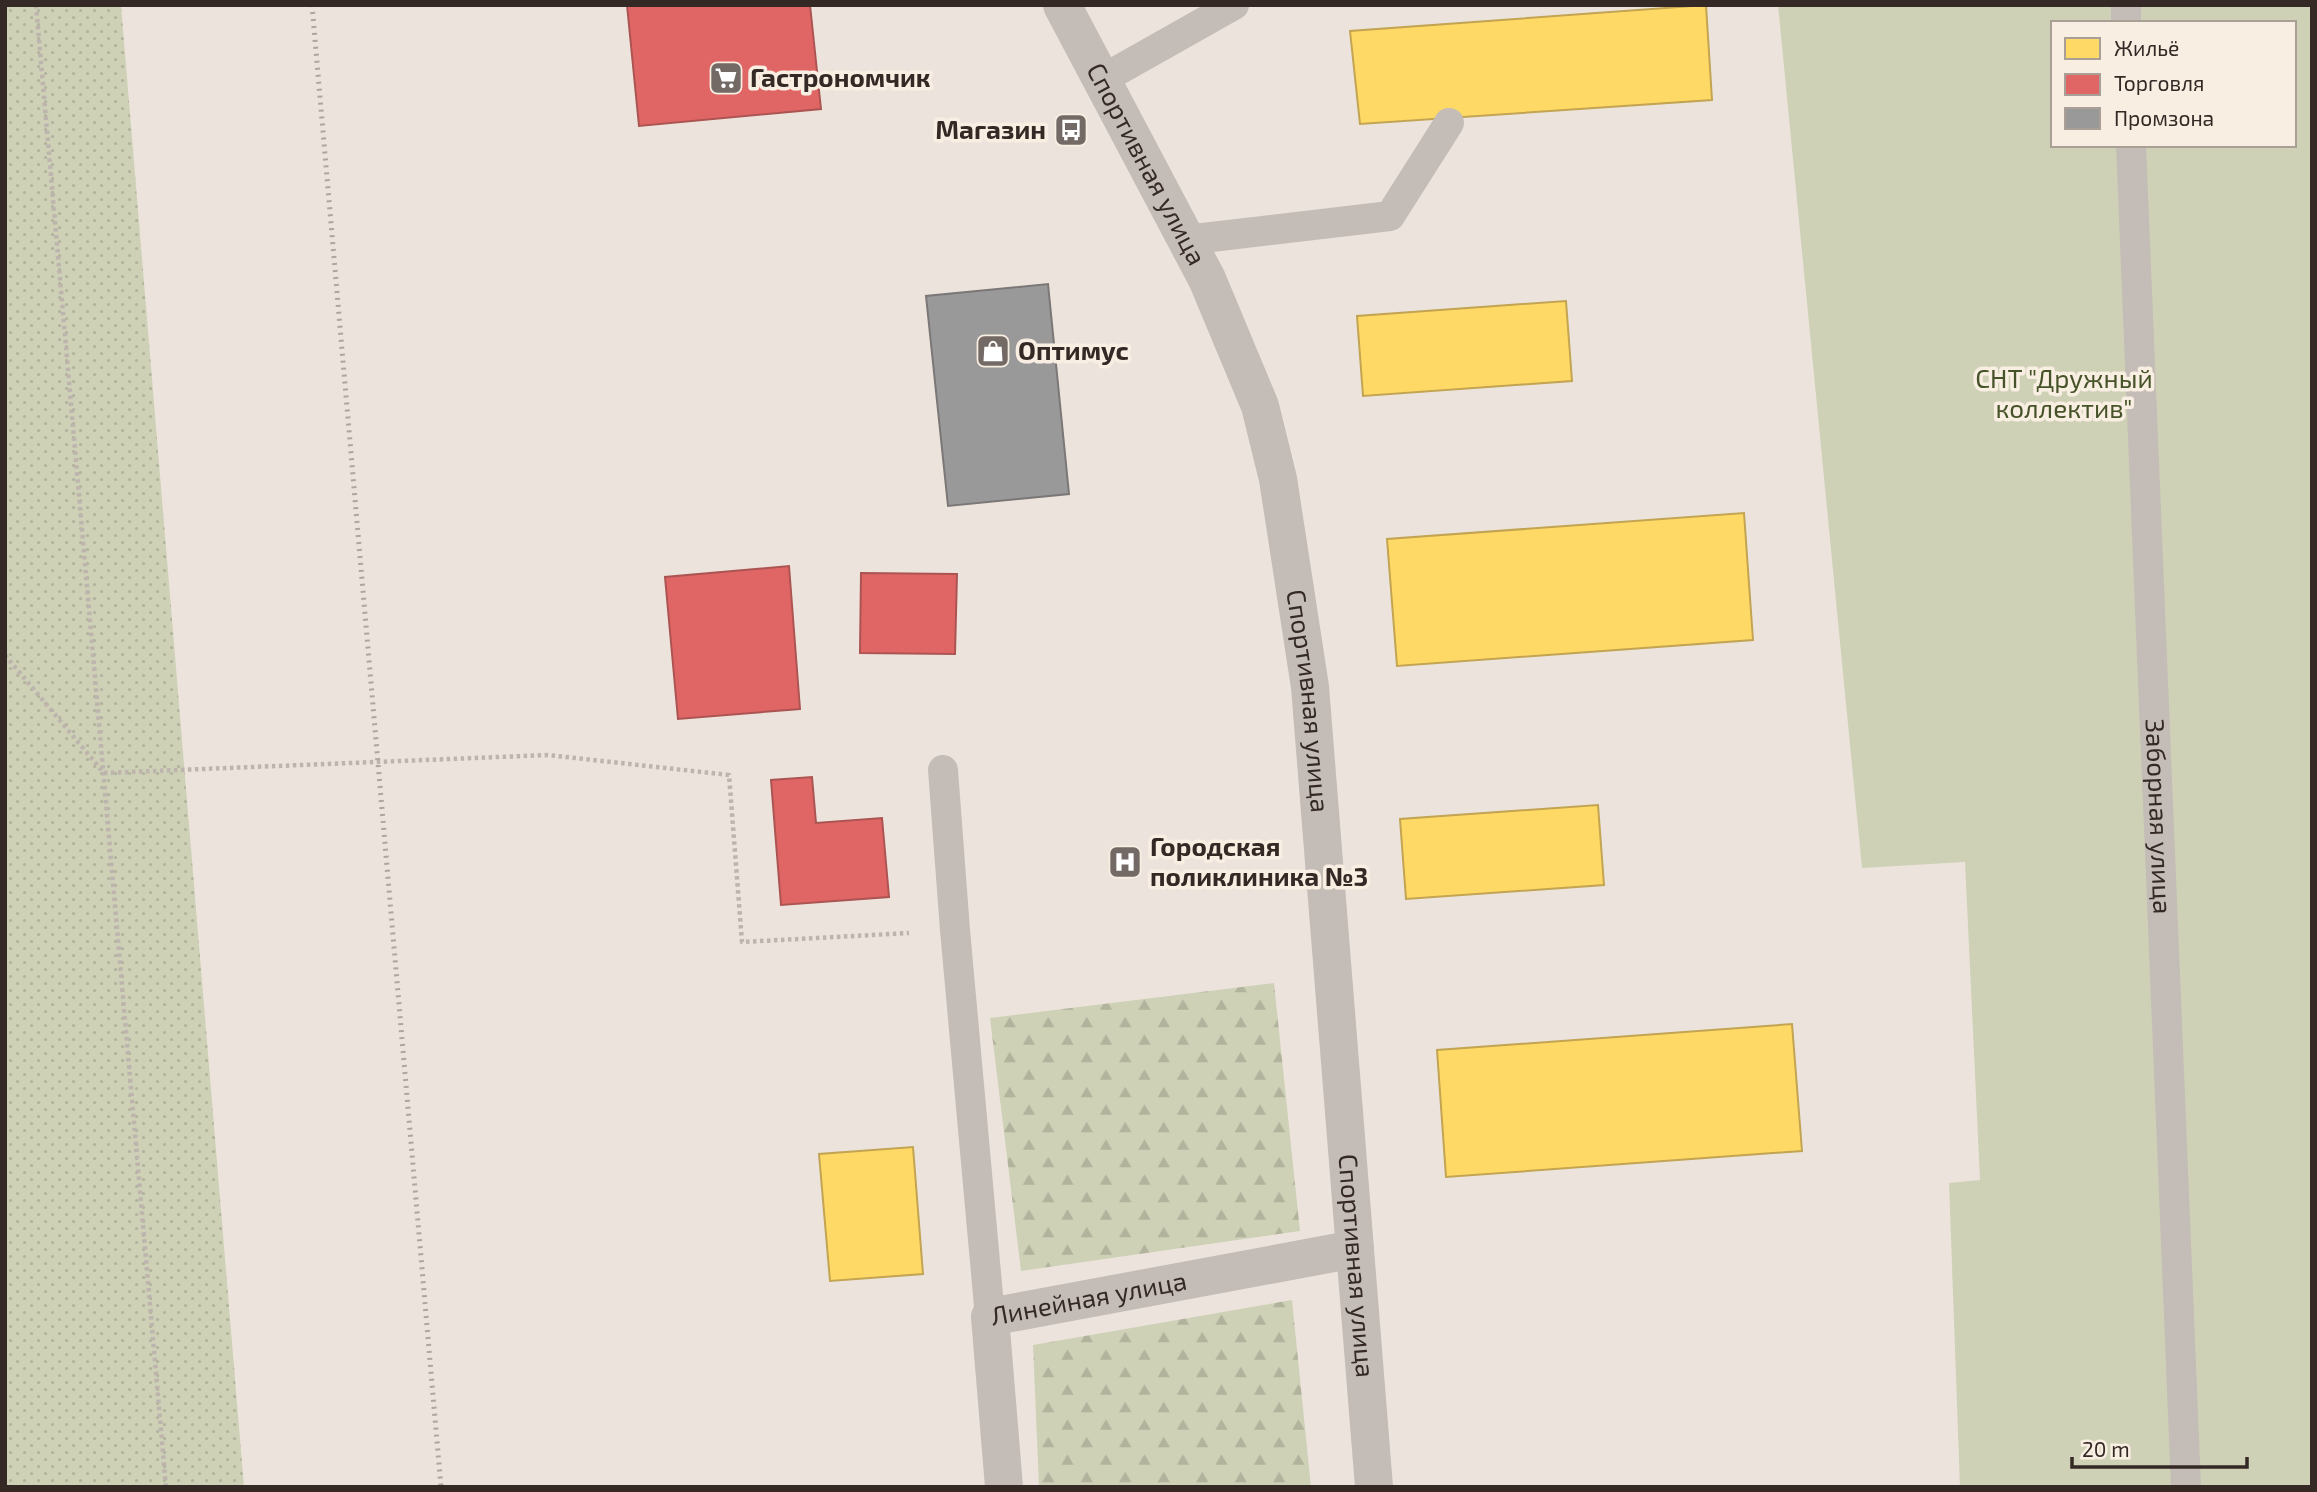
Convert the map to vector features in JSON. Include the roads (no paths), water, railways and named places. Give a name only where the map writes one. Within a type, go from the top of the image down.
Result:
[{"type":"street","name":"Спортивная улица","points":[[1062,5],[1207,279],[1260,406],[1278,479],[1310,687],[1374,1487]]},
{"type":"street","name":"Линейная улица","points":[[1004,1487],[990,1317],[1355,1250]]},
{"type":"lane","points":[[1101,80],[1234,5]]},
{"type":"lane","points":[[1186,240],[1390,216],[1449,123]]},
{"type":"lane","name":"Заборная улица","points":[[2131,147],[2186,1487]]},
{"type":"lane","points":[[943,770],[990,1317]]},
{"type":"railway","points":[[312,5],[441,1487]]},
{"type":"place","name":"Гастрономчик","points":[[726,78]]},
{"type":"place","name":"Магазин","points":[[1071,130]]},
{"type":"place","name":"Оптимус","points":[[993,351]]},
{"type":"place","name":"Городская поликлиника №3","points":[[1125,862]]},
{"type":"park label","name":"СНТ \"Дружный коллектив\"","points":[[2064,394]]}]
